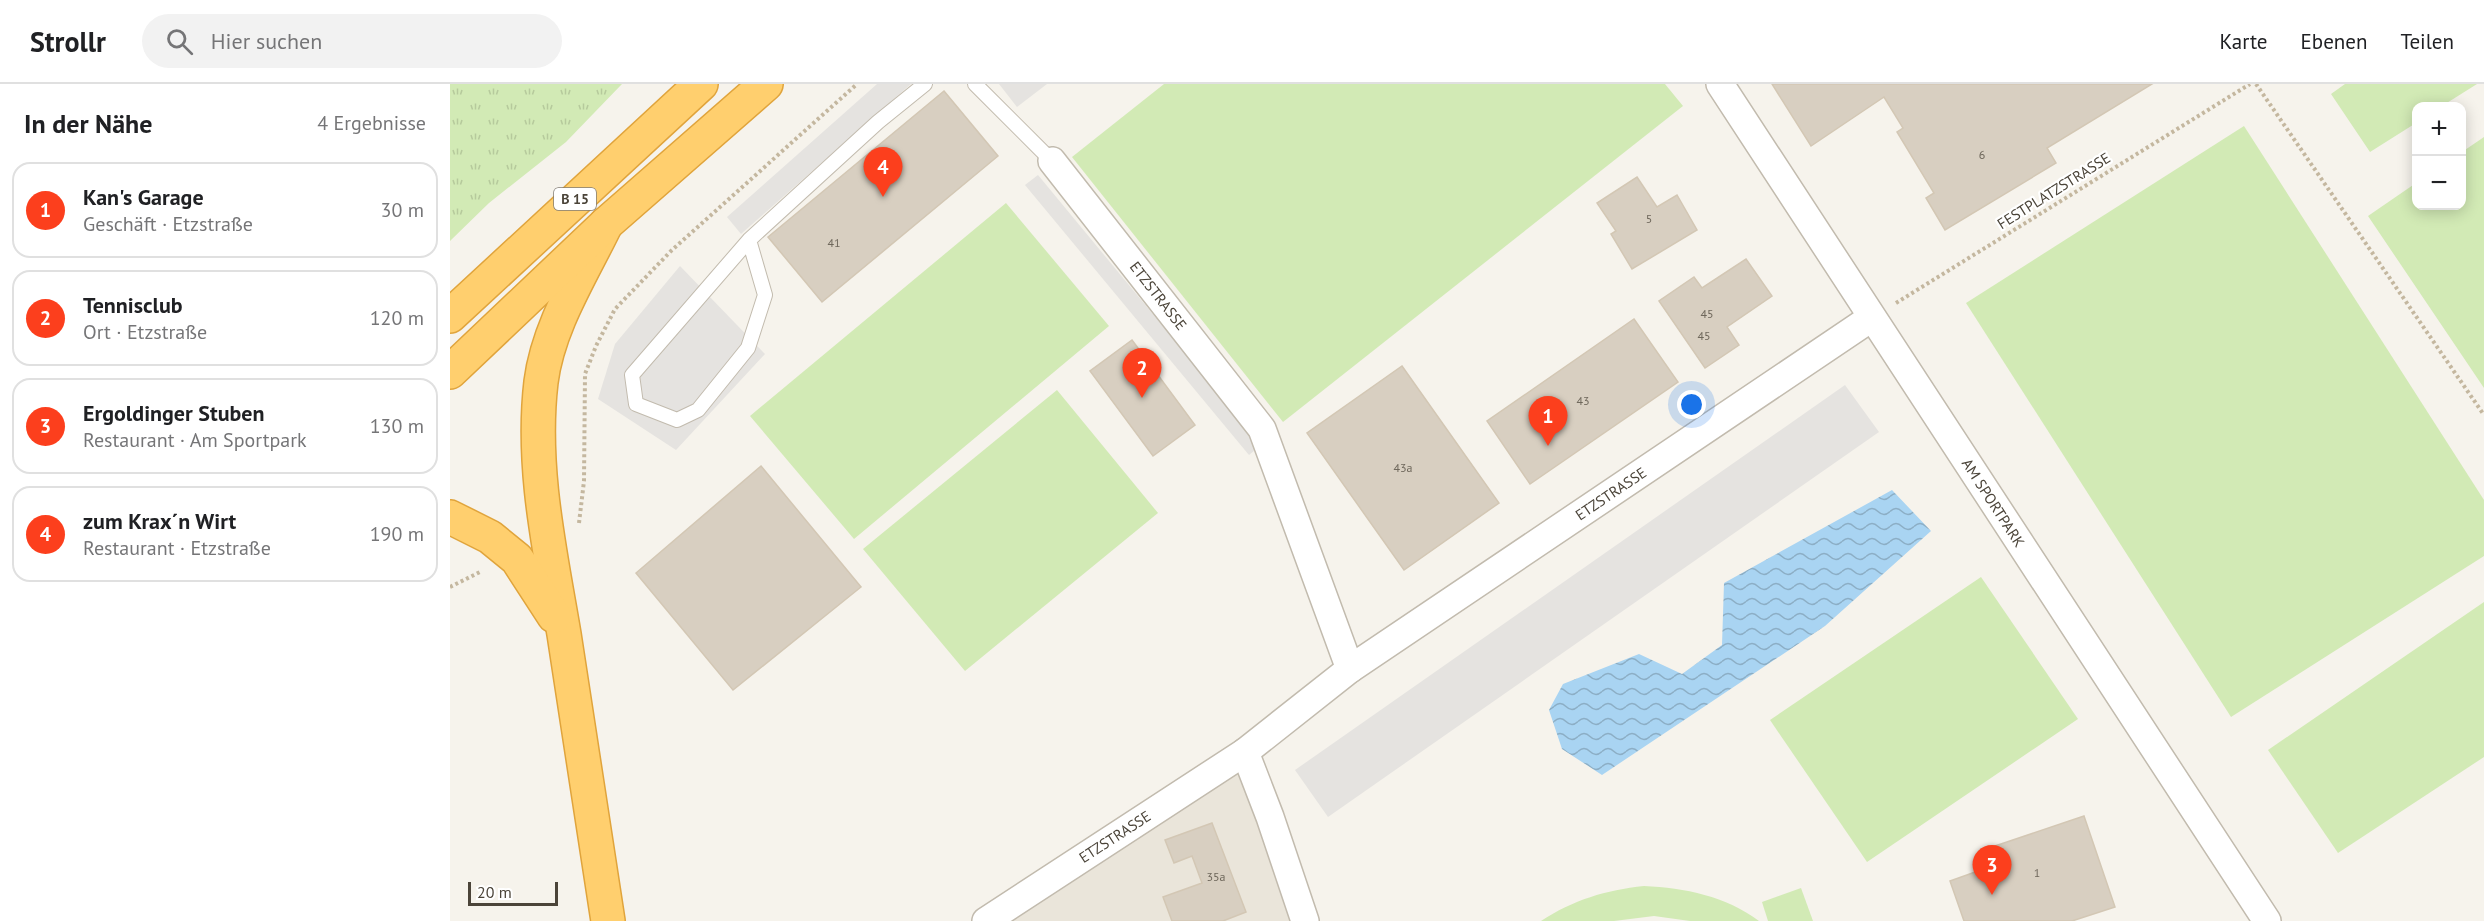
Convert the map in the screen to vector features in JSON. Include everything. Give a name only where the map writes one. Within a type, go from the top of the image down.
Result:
[{"type":"highway","name":"B 15","points":[[450,316],[701,84]]},
{"type":"highway","name":"B 15","points":[[450,372],[606,224],[766,84]]},
{"type":"highway","points":[[606,224],[553,333],[541,381],[538,431],[540,483],[548,549],[608,921]]},
{"type":"highway","points":[[450,517],[490,537],[517,559],[563,631]]},
{"type":"street","name":"AM SPORTPARK","points":[[1720,84],[2267,921]]},
{"type":"street","name":"ETZSTRASSE","points":[[1052,161],[1262,429],[1350,669]]},
{"type":"street","name":"ETZSTRASSE","points":[[986,921],[1245,752],[1350,669],[1871,318]]},
{"type":"street","points":[[1245,752],[1270,816],[1305,921]]},
{"type":"lane","points":[[749,240],[765,295],[748,348],[698,410],[677,420],[636,404],[632,375],[749,240],[878,122],[925,84]]},
{"type":"lane","points":[[975,84],[1052,161]]},
{"type":"path","points":[[578,532],[584,481],[585,374],[596,345],[615,309],[671,251],[857,84]]},
{"type":"path","name":"FESTPLATZSTRASSE","points":[[1871,318],[2250,84]]},
{"type":"path","points":[[2256,84],[2484,415]]},
{"type":"path","points":[[450,586],[488,568]]},
{"type":"shaded area","points":[[877,84],[911,84],[741,234],[727,217]]},
{"type":"shaded area","points":[[999,84],[1047,84],[1017,107]]},
{"type":"shaded area","points":[[1038,175],[1261,445],[1249,455],[1025,185]]},
{"type":"shaded area","points":[[680,266],[765,354],[676,450],[598,399],[615,344]]},
{"type":"shaded area","points":[[1845,385],[1879,432],[1328,817],[1295,770]]},
{"type":"shaded area","points":[[1245,752],[1305,921],[986,921]]},
{"type":"green space","points":[[450,84],[622,84],[566,142],[489,203],[450,241]]},
{"type":"green space","points":[[1164,84],[1665,84],[1683,106],[1283,422],[1072,157]]},
{"type":"green space","points":[[2345,84],[2477,84],[2448,102],[2412,102],[2412,126],[2370,152],[2331,94]]},
{"type":"green space","points":[[2244,126],[2484,500],[2484,556],[2231,717],[1966,303]]},
{"type":"green space","points":[[2484,137],[2484,388],[2368,216],[2412,186],[2412,210],[2466,210],[2466,149]]},
{"type":"green space","points":[[1006,203],[1109,326],[854,539],[750,416]]},
{"type":"green space","points":[[1057,390],[1158,513],[965,671],[863,549]]},
{"type":"green space","points":[[1981,577],[2078,719],[1867,862],[1770,720]]},
{"type":"green space","points":[[2484,602],[2484,757],[2338,853],[2268,750]]},
{"type":"green space","points":[[1644,886],[1690,891],[1719,899],[1759,921],[1690,921],[1654,916],[1614,921],[1541,921],[1565,907],[1590,897]]},
{"type":"green space","points":[[1801,888],[1813,921],[1768,921],[1762,902]]},
{"type":"water","points":[[1892,490],[1931,531],[1825,626],[1602,775],[1562,749],[1549,710],[1563,684],[1639,654],[1682,674],[1722,645],[1724,583]]},
{"type":"building","points":[[1772,84],[2152,84],[2047,148],[2056,163],[1945,230],[1926,198],[1934,193],[1897,132],[1903,128],[1884,97],[1811,146]]},
{"type":"building","points":[[944,91],[998,156],[822,302],[768,237]]},
{"type":"building","points":[[1637,177],[1657,207],[1677,195],[1697,230],[1632,269],[1611,234],[1616,231],[1597,203]]},
{"type":"building","points":[[1746,259],[1772,296],[1727,327],[1739,345],[1705,368],[1659,301],[1694,277],[1702,288]]},
{"type":"building","points":[[1634,319],[1678,382],[1530,484],[1487,421]]},
{"type":"building","points":[[1132,340],[1195,425],[1153,456],[1090,371]]},
{"type":"building","points":[[1402,366],[1499,503],[1404,570],[1307,433]]},
{"type":"building","points":[[761,466],[861,587],[733,690],[636,573]]},
{"type":"building","points":[[2084,816],[2115,907],[2072,921],[1964,921],[1950,881],[1992,866],[1986,849]]},
{"type":"building","points":[[1212,823],[1246,912],[1223,921],[1172,921],[1163,897],[1202,883],[1192,856],[1174,863],[1165,840]]},
{"type":"place","name":"zum Krax´n Wirt","points":[[883,197]]},
{"type":"place","name":"Tennisclub","points":[[1142,398]]},
{"type":"place","name":"Kan's Garage","points":[[1548,446]]},
{"type":"place","name":"Ergoldinger Stuben","points":[[1992,895]]}]
